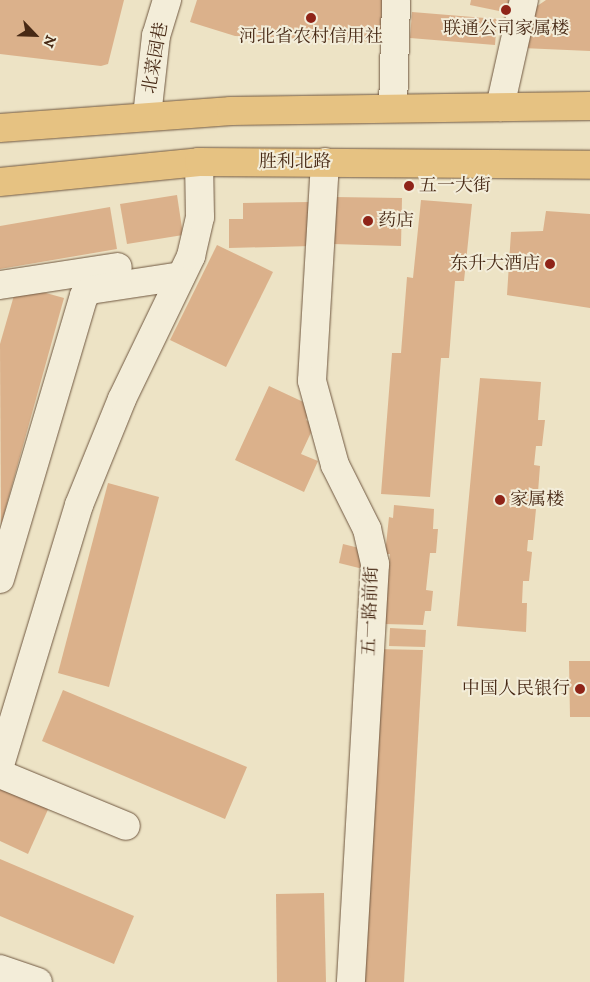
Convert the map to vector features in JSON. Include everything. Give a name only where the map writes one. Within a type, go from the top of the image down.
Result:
[{"type":"highway","points":[[0,128],[231,111],[590,106]]},
{"type":"highway","name":"胜利北路","points":[[0,182],[199,162],[590,165]]},
{"type":"street","name":"北菜园巷","points":[[146,116],[156,36],[168,0]]},
{"type":"street","points":[[393,108],[396,0]]},
{"type":"street","points":[[500,107],[524,0]]},
{"type":"street","points":[[0,765],[79,505],[122,399],[186,266],[200,216],[199,162]]},
{"type":"street","name":"五一路前街","points":[[325,162],[312,381],[335,465],[367,529],[375,564],[351,982]]},
{"type":"street","points":[[0,285],[186,266]]},
{"type":"street","points":[[0,579],[84,296],[90,290],[186,266]]},
{"type":"street","points":[[0,774],[126,826]]},
{"type":"street","points":[[0,968],[38,982]]},
{"type":"building","points":[[0,0],[124,0],[108,64],[101,66],[0,54]]},
{"type":"building","name":"河北省农村信用社","points":[[197,0],[382,0],[381,42],[235,36],[190,22]]},
{"type":"building","name":"联通公司家属楼","points":[[471,0],[521,0],[518,15],[470,5]]},
{"type":"building","points":[[546,0],[590,0],[590,51],[522,48],[524,15]]},
{"type":"building","points":[[412,12],[497,19],[495,45],[410,38]]},
{"type":"building","points":[[177,195],[183,235],[127,244],[120,204]]},
{"type":"building","name":"药店","points":[[334,197],[402,198],[401,246],[333,244]]},
{"type":"building","points":[[421,200],[472,204],[464,281],[455,281],[449,358],[441,358],[430,497],[381,494],[392,353],[401,353],[407,277],[413,278]]},
{"type":"building","points":[[311,202],[312,246],[229,248],[229,219],[243,219],[243,203]]},
{"type":"building","points":[[110,207],[117,249],[0,269],[0,226]]},
{"type":"building","name":"东升大酒店","points":[[546,211],[590,214],[590,308],[507,295],[511,232],[543,231]]},
{"type":"building","points":[[217,245],[273,272],[226,367],[170,340]]},
{"type":"building","points":[[17,285],[64,298],[1,525],[0,344]]},
{"type":"building","name":"家属楼","points":[[480,378],[541,382],[538,420],[545,420],[542,446],[536,446],[534,465],[540,466],[538,492],[531,492],[530,509],[536,509],[533,540],[528,540],[527,551],[532,552],[529,581],[523,581],[522,603],[527,603],[526,632],[457,626]]},
{"type":"building","points":[[269,386],[312,406],[306,420],[315,424],[301,454],[318,461],[304,492],[235,460]]},
{"type":"building","points":[[108,483],[159,497],[109,687],[58,673]]},
{"type":"building","points":[[394,505],[434,509],[433,529],[438,529],[436,553],[430,553],[426,590],[433,591],[431,611],[425,611],[423,625],[384,624],[382,578],[388,578],[390,554],[385,554],[389,517],[393,518]]},
{"type":"building","points":[[343,544],[367,550],[363,569],[339,563]]},
{"type":"building","points":[[390,628],[426,630],[425,647],[389,646]]},
{"type":"building","points":[[375,649],[423,650],[404,982],[359,982]]},
{"type":"building","name":"中国人民银行","points":[[569,661],[590,661],[590,717],[570,717]]},
{"type":"building","points":[[63,690],[247,767],[225,819],[42,741]]},
{"type":"building","points":[[0,784],[50,805],[28,854],[0,841]]},
{"type":"building","points":[[0,859],[134,916],[114,964],[0,916]]},
{"type":"building","points":[[324,893],[326,982],[277,982],[276,894]]},
{"type":"place","name":"联通公司家属楼","points":[[506,10]]},
{"type":"place","name":"河北省农村信用社","points":[[311,18]]},
{"type":"place","name":"五一大街","points":[[409,186]]},
{"type":"place","name":"药店","points":[[368,221]]},
{"type":"place","name":"东升大酒店","points":[[550,264]]},
{"type":"place","name":"家属楼","points":[[500,500]]},
{"type":"place","name":"中国人民银行","points":[[580,689]]}]
